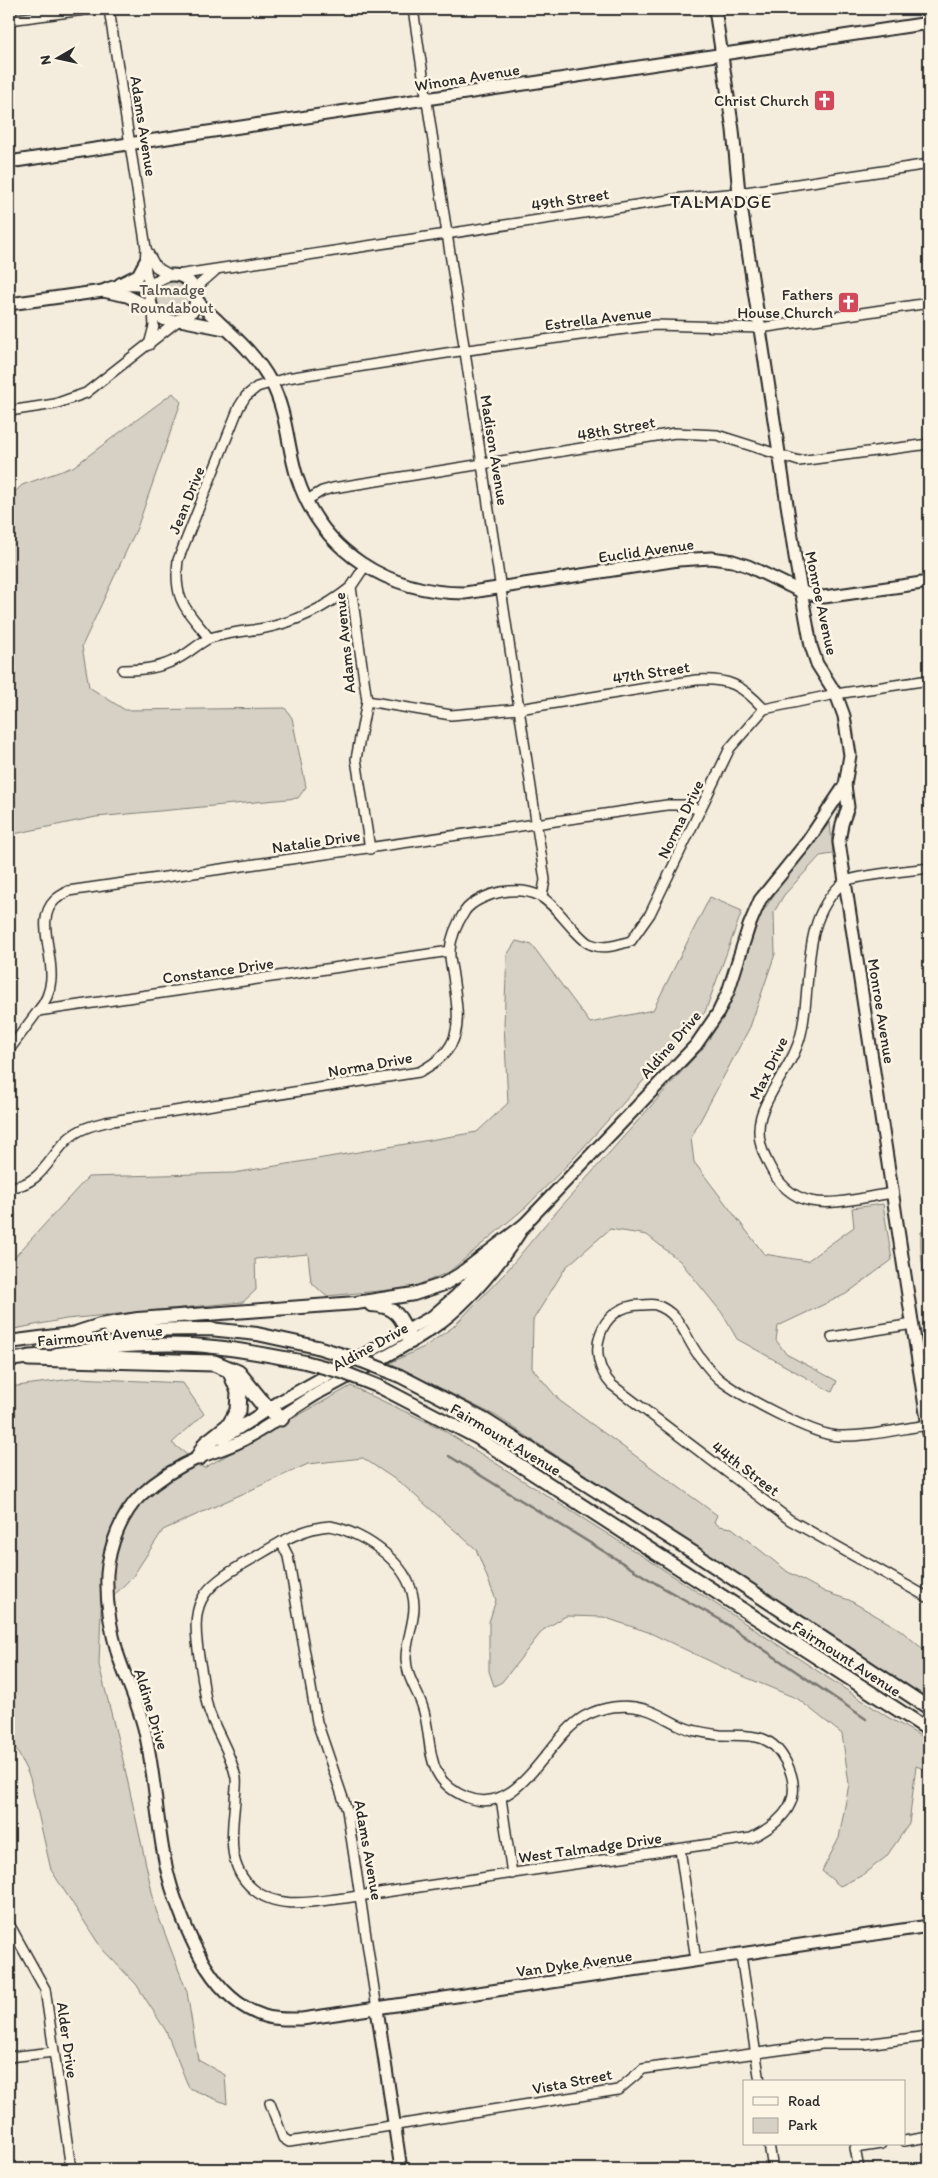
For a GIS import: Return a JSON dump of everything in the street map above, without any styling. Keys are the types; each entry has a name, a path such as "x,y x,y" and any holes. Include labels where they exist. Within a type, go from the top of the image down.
{"highway":[{"path":"29,1358 205,1362 222,1366 238,1373 264,1405 275,1414"},
{"path":"199,1458 206,1444 230,1425 238,1411 239,1392 230,1370"}],"main road":[{"path":"78,1332 100,1325 138,1319 356,1304 414,1294 444,1284 459,1275 527,1223"},
{"path":"356,1304 389,1308 399,1316 409,1337"},
{"name":"Fairmount Avenue","path":"9,1342 78,1332 156,1328 210,1329 257,1334 316,1347 400,1376 494,1425 694,1553 929,1708"},
{"name":"Fairmount Avenue","path":"9,1360 90,1349 154,1345 212,1346 305,1362 342,1372 380,1387 478,1438 929,1730"}],"street":[{"path":"9,20 92,9"},
{"name":"Adams Avenue","path":"109,9 146,248 145,262 148,281 152,287"},
{"name":"Madison Avenue","path":"413,9 545,880 542,896"},
{"name":"Monroe Avenue","path":"715,9 739,193 811,646 818,664 836,694 844,716 850,755 845,785 848,807 842,824 839,842 929,1429"},
{"name":"Winona Avenue","path":"9,162 929,23"},
{"name":"49th Street","path":"174,275 682,198 739,193 929,164"},
{"name":"Adams Avenue","path":"146,248 156,267 174,275"},
{"path":"9,304 103,291 138,275 145,262"},
{"path":"9,412 55,404 86,393 193,309 200,284 217,269"},
{"path":"149,345 154,326 150,301 152,287 160,278 174,275 189,281 204,309 240,341 259,363 271,383 281,406 298,478 307,500 321,523 338,544 365,566"},
{"path":"118,284 152,287"},
{"path":"103,291 126,296 152,309 162,319 179,320 227,329"},
{"name":"Estrella Avenue","path":"271,383 309,374 465,350 655,325 760,328 929,303"},
{"name":"Jean Drive","path":"209,638 186,610 179,596 176,579 178,560 238,407 251,391 271,383"},
{"name":"48th Street","path":"307,500 322,491 333,488 675,433 717,436 799,461 929,444"},
{"name":"Euclid Avenue","path":"365,566 406,585 425,590 465,593 685,559 711,558 748,566 802,592 824,597 929,582"},
{"name":"Adams Avenue","path":"365,566 351,587 367,701 356,759 370,848"},
{"path":"123,670 157,667 179,658 209,638 268,628 300,617 333,601 351,587"},
{"name":"47th Street","path":"367,701 451,715 519,709 718,678 731,682 752,696 764,709"},
{"path":"764,709 836,694 929,680"},
{"name":"Norma Drive","path":"9,1187 22,1186 35,1178 68,1138 87,1127 106,1122 418,1072 430,1066 454,1042 459,1018 450,951 453,937 460,918 468,908 492,893 517,889 542,896 556,907 588,944 605,948 630,941 650,914 730,748 764,709"},
{"name":"Aldine Drive","path":"230,1995 215,1980 202,1960 176,1901 166,1871 161,1846 150,1752 143,1724 118,1654 110,1624 107,1571 113,1541 124,1518 138,1497 162,1478 199,1458 224,1437 275,1414 409,1337 435,1327 463,1303 506,1255 527,1223 696,1045 718,1013 728,992 749,926 760,900 807,842 845,785"},
{"name":"Natalie Drive","path":"38,1011 51,987 52,966 45,931 46,918 54,901 68,891 667,805 684,805 700,810"},
{"path":"846,880 929,868"},
{"name":"Max Drive","path":"846,880 827,900 817,918 801,1034 795,1052 762,1112 758,1142 768,1165 783,1188 803,1200 818,1204 893,1193"},
{"name":"Constance Drive","path":"38,1011 450,951"},
{"path":"9,1050 38,1011"},
{"name":"44th Street","path":"929,1429 836,1436 815,1430 741,1394 718,1378 698,1355 678,1322 672,1315 656,1305 630,1305 616,1312 607,1321 601,1332 597,1351 601,1370 612,1385 790,1520 929,1598"},
{"path":"832,1336 913,1324"},
{"name":"West Talmadge Drive","path":"330,1526 343,1528 356,1534 395,1562 402,1570 413,1594 414,1608 406,1648 407,1669 423,1705 430,1754 440,1778 450,1788 467,1797 482,1800 501,1798 525,1780 558,1739 573,1724 602,1710 626,1706 645,1709 688,1729 709,1734 743,1734 760,1737 773,1745 784,1757 790,1769 794,1785 792,1799 779,1822 751,1838 512,1874 297,1903 282,1902 264,1897 252,1889 232,1854 231,1841 236,1781 231,1756 217,1731 208,1707 196,1636 196,1610 206,1593 221,1577 301,1532 317,1527 330,1526"},
{"name":"Adams Avenue","path":"281,1542 288,1556 317,1722 347,1810 400,2169"},
{"path":"501,1798 512,1874"},
{"path":"680,1849 696,1961"},
{"name":"Alder Drive","path":"9,1924 45,1989 71,2169"},
{"name":"Van Dyke Avenue","path":"230,1995 252,2011 281,2020 302,2019 929,1926"},
{"path":"741,1955 760,2080"},
{"name":"Vista Street","path":"270,2103 283,2138 289,2142 618,2090 643,2069 822,2044 864,2044 929,2036"},
{"path":"9,2057 54,2052"},
{"path":"906,2141 929,2137"},
{"path":"769,2146 773,2169"},
{"path":"858,2169 855,2148 868,2146"}],"green space":[{"name":"Talmadge Roundabout","path":"172,280 185,285 190,298 185,311 172,316 159,311 154,298 159,285"},
{"path":"173,393 181,402 137,528 82,646 89,687 125,710 285,708 292,718 306,787 298,798 96,817 9,835 9,498 22,485 73,467"},
{"path":"830,822 833,854 820,856 784,895 774,912 775,954 750,1027 691,1138 694,1162 764,1254 807,1261 854,1227 852,1208 883,1204 892,1260 846,1294 778,1326 776,1340 786,1354 837,1381 832,1392 737,1339 722,1313 680,1261 647,1235 610,1229 566,1267 533,1320 532,1368 560,1401 717,1515 714,1522 719,1526 732,1528 788,1572 825,1592 849,1600 899,1629 929,1654 929,1700 496,1416 390,1363 424,1347 453,1327 505,1273 543,1227 701,1050 730,1004 760,916 781,884"},
{"path":"710,897 742,911 705,1012 573,1159 527,1206 449,1272 411,1288 326,1296 311,1282 308,1254 255,1259 256,1290 243,1302 66,1319 9,1330 9,1261 88,1177 234,1173 477,1132 508,1103 504,1024 507,955 516,941 532,945 590,1023 653,1010"},
{"path":"929,1230 928,1291 921,1254 921,1232"},
{"path":"79,1378 183,1383 204,1414 172,1443 204,1468 351,1386 440,1428 655,1564 886,1716 929,1741 929,1771 916,1766 909,1824 886,1857 861,1876 840,1886 822,1871 839,1838 849,1784 842,1734 798,1699 733,1672 648,1632 603,1617 566,1616 543,1630 502,1682 494,1686 489,1671 489,1622 496,1600 476,1549 402,1484 363,1458 308,1464 163,1530 133,1576 101,1609 99,1665 123,1760 156,1910 187,1992 198,2060 225,2075 227,2104 189,2088 166,2031 136,1984 102,1949 51,1870 30,1778 9,1734 9,1387"}],"waterway":[{"path":"449,1456 660,1586 719,1619 866,1719"}],"place":[{"name":"Christ Church","path":"825,100"},
{"name":"Fathers House Church","path":"849,303"}],"district":[{"name":"TALMADGE","path":"721,201"}]}
